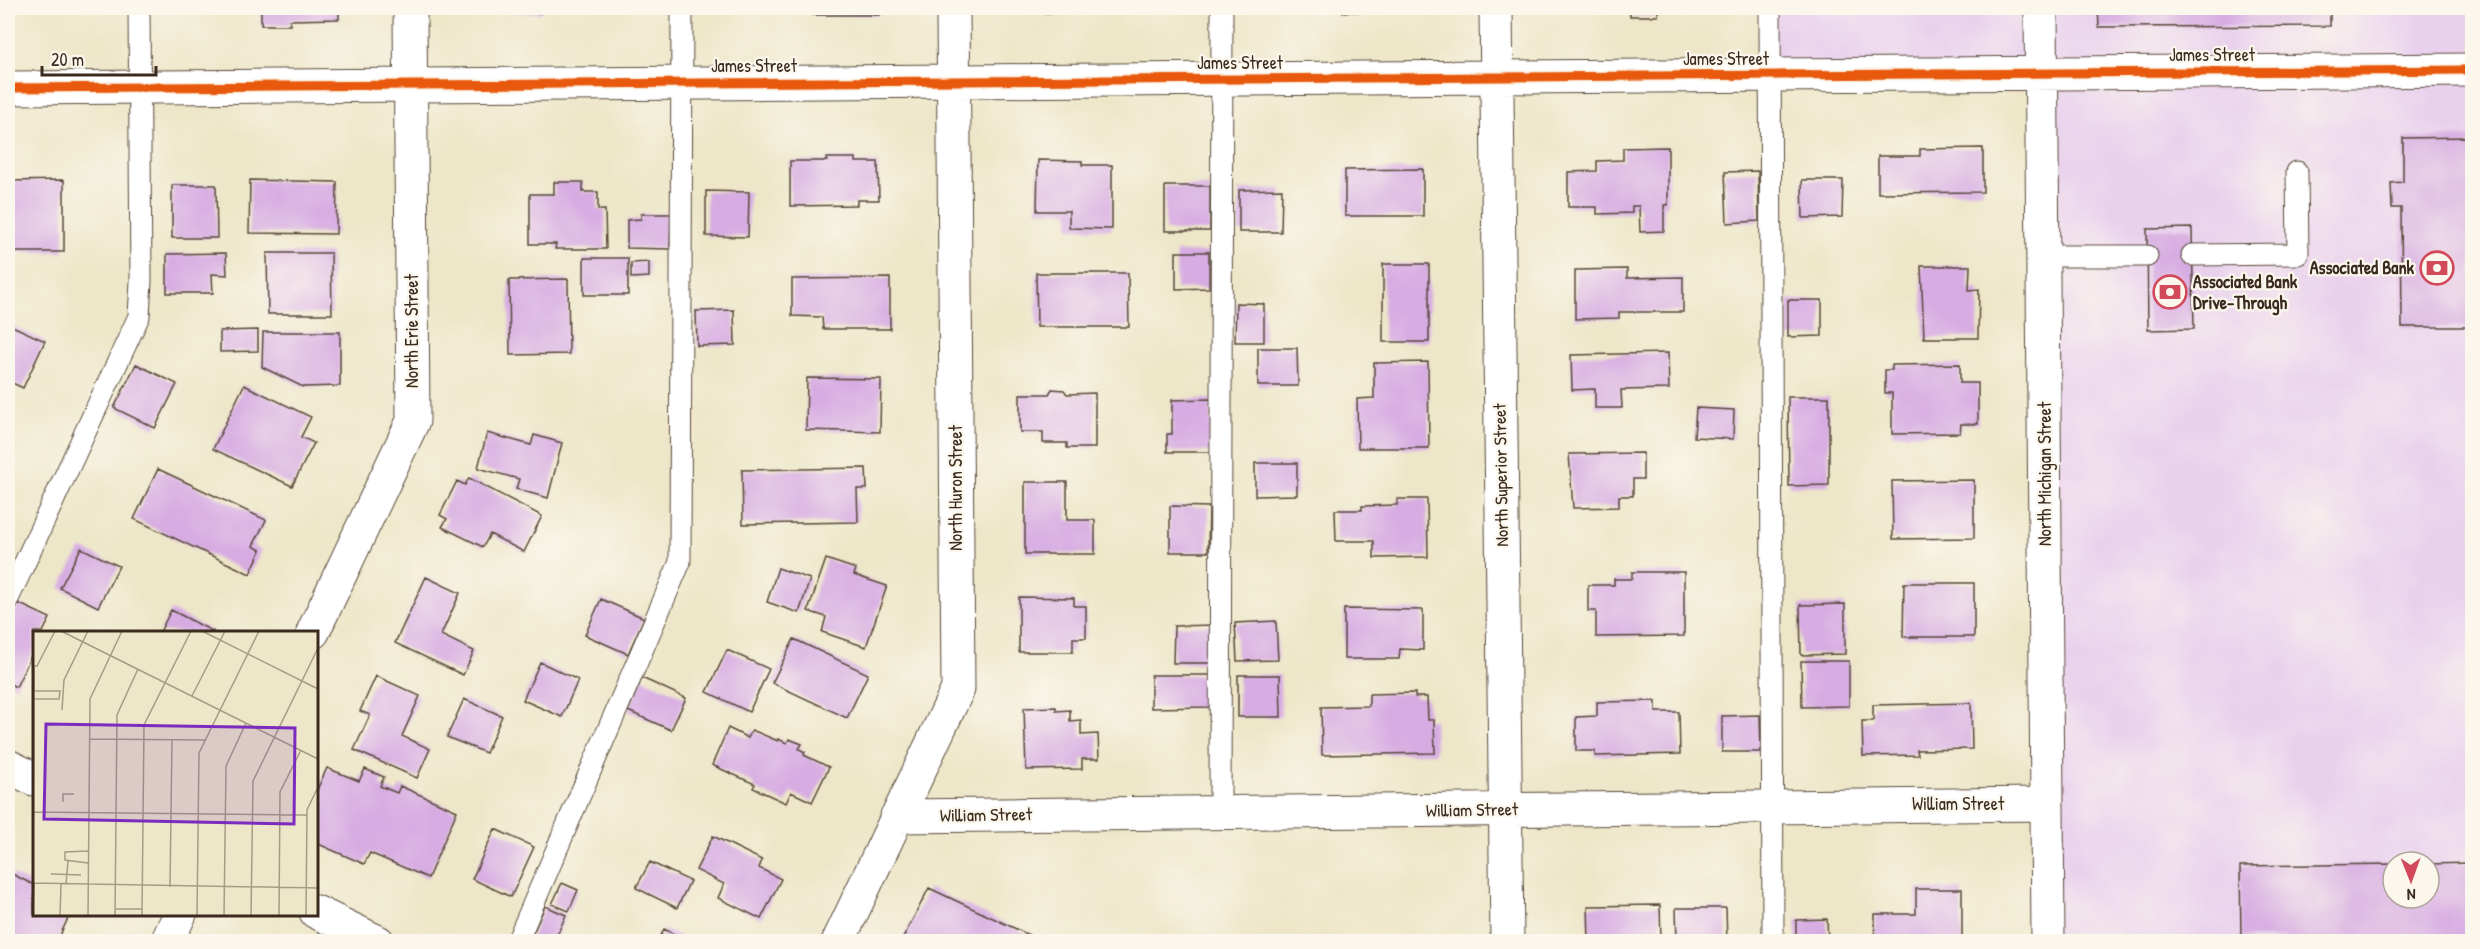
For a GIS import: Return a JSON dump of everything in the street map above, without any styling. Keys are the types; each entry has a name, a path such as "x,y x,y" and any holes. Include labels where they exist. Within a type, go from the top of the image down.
{"street":[{"name":"North Erie Street","path":"314,631 413,421 410,8"},
{"name":"North Huron Street","path":"838,942 958,688 953,8"},
{"name":"North Superior Street","path":"1496,8 1507,942"},
{"name":"North Michigan Street","path":"2041,8 2048,942"},
{"name":"James Street","path":"8,88 2472,70"},
{"path":"8,766 33,778"},
{"name":"William Street","path":"897,816 2047,804"},
{"path":"318,913 378,942"},
{"path":"167,942 180,916"}],"lane":[{"path":"8,599 139,316 141,281 139,8"},
{"path":"517,942 680,562 682,8"},
{"path":"1220,813 1222,8"},
{"path":"1770,8 1773,942"},
{"path":"2192,255 2298,254 2297,172"},
{"path":"2043,256 2147,256"}],"shaded area":[{"path":"1770,8 2472,8 2472,941 2048,941 2042,74 1770,76"}],"building":[{"path":"261,8 339,8 339,19 290,20 290,25 261,25"},
{"path":"518,8 541,8 541,13 518,13"},
{"path":"813,8 879,8 879,15 813,15"},
{"path":"1043,8 1093,8 1093,12 1043,13"},
{"path":"1343,8 1414,8 1414,11 1343,12"},
{"path":"1630,8 1658,8 1658,16 1630,16"},
{"path":"2098,8 2330,8 2330,26 2099,27"},
{"name":"Associated Bank","path":"2472,137 2472,327 2402,327 2401,208 2392,208 2391,183 2403,182 2403,138"},
{"path":"1668,147 1668,205 1664,205 1664,231 1640,232 1639,206 1632,206 1632,213 1597,214 1597,207 1568,207 1568,172 1597,171 1597,161 1623,160 1623,148"},
{"path":"1983,148 1983,192 1878,193 1878,156 1920,156 1920,149"},
{"path":"826,158 856,158 856,162 878,162 879,200 857,200 857,205 790,206 790,161 827,161"},
{"path":"1038,160 1082,161 1082,165 1112,165 1112,229 1069,228 1069,211 1037,211"},
{"path":"1423,169 1423,216 1345,216 1345,170"},
{"path":"1758,171 1759,221 1727,223 1725,172"},
{"path":"64,180 64,252 8,252 8,181"},
{"path":"250,180 337,182 336,234 249,233"},
{"path":"1802,180 1843,180 1842,217 1803,218"},
{"path":"554,182 583,182 583,192 598,192 598,210 605,210 606,249 555,249 556,244 530,244 530,194 554,194"},
{"path":"172,185 216,185 217,238 172,238"},
{"path":"1165,186 1210,186 1210,231 1165,231"},
{"path":"1282,189 1281,232 1239,232 1239,190"},
{"path":"706,191 749,192 748,237 706,236"},
{"path":"641,214 671,214 670,249 627,248 627,220 641,219"},
{"name":"Associated Bank Drive-Through","path":"2192,228 2194,329 2148,330 2147,229"},
{"path":"1176,252 1209,252 1209,288 1176,289"},
{"path":"226,253 227,275 212,274 213,293 167,293 167,254"},
{"path":"267,253 331,253 332,314 268,314"},
{"path":"584,258 628,258 628,295 584,295"},
{"path":"649,262 649,277 631,278 631,263"},
{"path":"1383,264 1429,264 1429,342 1383,342"},
{"path":"1921,266 1970,266 1969,290 1979,289 1978,338 1924,338"},
{"path":"1627,269 1627,278 1683,277 1683,312 1619,312 1619,318 1575,319 1575,270"},
{"path":"1036,273 1128,273 1129,327 1037,327"},
{"path":"890,278 890,329 823,329 822,317 792,316 792,279"},
{"path":"568,279 569,354 510,355 509,280"},
{"path":"1788,300 1822,300 1822,336 1788,337"},
{"path":"1236,303 1264,304 1264,342 1235,342"},
{"path":"734,310 735,345 697,346 696,311"},
{"path":"8,324 45,341 23,388 8,381"},
{"path":"258,330 258,351 220,352 220,331"},
{"path":"263,332 340,332 340,386 303,387 262,367"},
{"path":"1258,348 1297,348 1298,386 1258,386"},
{"path":"1668,353 1669,389 1621,390 1622,408 1595,408 1595,389 1572,390 1571,355"},
{"path":"1428,362 1429,448 1358,448 1357,399 1374,398 1374,363"},
{"path":"136,364 177,384 155,428 114,408"},
{"path":"1960,364 1960,383 1978,383 1978,424 1961,424 1960,433 1892,434 1892,393 1885,393 1885,370 1892,370 1892,365"},
{"path":"807,378 881,379 880,432 806,430"},
{"path":"244,385 311,417 301,437 314,443 292,486 213,449"},
{"path":"1052,389 1064,390 1067,394 1095,393 1095,448 1067,448 1067,443 1043,443 1043,432 1020,432 1020,394 1049,394"},
{"path":"1788,397 1829,397 1829,485 1789,486"},
{"path":"1211,399 1212,452 1167,452 1167,434 1172,434 1172,400"},
{"path":"1696,408 1734,410 1733,439 1694,437"},
{"path":"487,433 531,445 534,435 562,443 548,498 516,489 519,479 478,468"},
{"path":"1643,453 1643,479 1633,479 1633,496 1619,496 1619,507 1573,508 1569,454"},
{"path":"1255,463 1297,463 1297,495 1255,496"},
{"path":"866,468 867,489 857,489 858,522 743,524 742,470"},
{"path":"158,469 266,520 253,546 261,550 250,574 134,519"},
{"path":"469,478 542,516 524,552 490,534 483,547 442,527 447,519 440,515 457,481 465,485"},
{"path":"1974,480 1974,538 1893,539 1892,481"},
{"path":"1025,482 1067,482 1067,520 1095,520 1095,554 1025,554"},
{"path":"1397,499 1427,499 1428,557 1374,558 1374,541 1336,541 1335,510 1362,510 1362,506 1397,505"},
{"path":"1170,506 1209,507 1208,552 1170,552"},
{"path":"81,548 119,566 98,607 60,588"},
{"path":"826,559 856,569 854,575 887,586 866,647 822,632 826,617 808,611"},
{"path":"778,568 810,579 799,613 767,602"},
{"path":"1632,572 1684,572 1684,636 1596,637 1596,611 1588,611 1588,585 1614,585 1614,579 1632,579"},
{"path":"426,577 460,593 441,635 474,651 463,675 395,643"},
{"path":"1904,583 1974,583 1974,637 1903,637"},
{"path":"1019,597 1074,598 1074,606 1086,606 1086,638 1073,638 1073,652 1019,652"},
{"path":"601,599 644,618 628,654 585,635"},
{"path":"18,603 50,618 44,631 33,631 33,652 16,687 8,683 8,625"},
{"path":"1845,604 1845,654 1801,655 1800,605"},
{"path":"1344,609 1423,610 1423,650 1400,649 1399,659 1344,659"},
{"path":"171,610 212,631 160,631"},
{"path":"1276,621 1278,660 1237,661 1235,623"},
{"path":"1214,625 1214,663 1173,663 1174,626"},
{"path":"794,639 868,674 847,718 772,683"},
{"path":"727,650 769,669 749,712 707,692"},
{"path":"1801,661 1849,661 1849,706 1802,707"},
{"path":"540,662 578,680 562,717 523,700"},
{"path":"1151,675 1211,675 1211,707 1151,708"},
{"path":"1238,675 1280,675 1281,717 1238,717"},
{"path":"376,676 420,696 402,736 430,749 417,778 354,750 370,715 360,711"},
{"path":"642,678 686,698 671,730 628,711"},
{"path":"1415,693 1415,697 1427,697 1428,720 1434,720 1435,753 1322,755 1321,707 1369,706 1369,694"},
{"path":"464,699 502,716 486,753 447,737"},
{"path":"1656,701 1656,712 1679,712 1680,754 1595,756 1595,751 1576,751 1576,717 1597,716 1597,702"},
{"path":"1971,703 1972,749 1917,750 1918,755 1863,756 1862,721 1873,721 1873,705"},
{"path":"1056,707 1056,711 1070,710 1070,721 1081,720 1081,735 1098,734 1099,759 1082,759 1082,769 1026,770 1024,708"},
{"path":"1760,715 1761,752 1722,752 1722,716"},
{"path":"728,728 748,738 752,730 778,741 778,739 787,743 789,739 802,744 799,749 805,752 804,755 829,767 812,802 791,792 786,803 753,788 755,784 712,765"},
{"path":"327,768 359,781 365,769 384,777 380,786 397,793 400,786 457,811 428,878 370,853 364,864 318,844 318,788"},
{"path":"495,829 534,847 511,897 472,879"},
{"path":"713,836 762,860 759,868 781,879 761,919 718,898 724,884 696,870"},
{"path":"650,862 690,881 677,908 636,888"},
{"path":"2472,863 2472,942 2285,942 2285,938 2241,938 2240,866 2381,864 2381,910 2441,910 2441,864"},
{"path":"12,874 33,884 33,916 69,916 57,942 8,942 8,882"},
{"path":"562,883 578,890 569,911 552,904"},
{"path":"929,888 1044,942 901,942"},
{"path":"1916,889 1962,889 1962,942 1875,942 1875,914 1916,914"},
{"path":"1660,905 1661,942 1589,942 1588,906"},
{"path":"545,906 566,915 554,942 529,942"},
{"path":"1676,908 1726,908 1727,942 1677,942"},
{"path":"1827,919 1828,942 1796,942 1796,920"},
{"path":"664,929 690,942 658,942"}],"cycle path":[{"path":"8,88 2472,70"}],"place":[{"name":"Associated Bank","path":"2437,268"},
{"name":"Associated Bank Drive-Through","path":"2170,292"}]}
